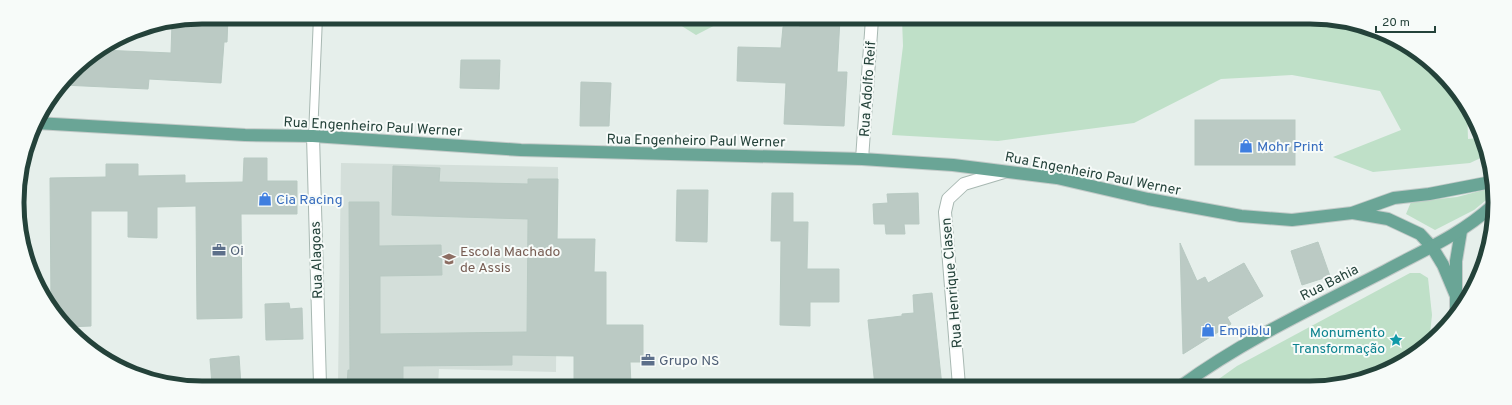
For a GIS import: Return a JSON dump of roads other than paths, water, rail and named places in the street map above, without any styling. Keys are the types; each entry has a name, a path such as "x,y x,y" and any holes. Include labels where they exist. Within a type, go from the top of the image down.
{"main road":[{"name":"Rua Engenheiro Paul Werner","path":"43,122 245,135 313,136 570,152 862,159 953,164 1057,178 1241,216 1292,220 1352,213 1394,198 1429,194 1487,183"},
{"name":"Rua Bahia","path":"1189,381 1267,331 1461,231 1488,209"},
{"name":"Rua Engenheiro Paul Werner","path":"1352,213 1388,219 1420,234 1432,247 1444,265 1456,296"},
{"path":"1456,305 1456,261 1461,231"}],"street":[{"name":"Rua Adolfo Reif","path":"862,159 872,24"},
{"name":"Rua Alagoas","path":"313,136 320,381"},
{"name":"Rua Henrique Clasen","path":"959,381 945,212 948,199 964,184 1007,171"}],"lane":[{"path":"313,136 318,24"}],"place":[{"name":"Mohr Print","path":"1246,146"},
{"name":"Cia Racing","path":"265,199"},
{"name":"Oi","path":"219,250"},
{"name":"Escola Machado de Assis","path":"449,259"},
{"name":"Empiblu","path":"1208,330"},
{"name":"Monumento Transformação","path":"1396,340"},
{"name":"Grupo NS","path":"648,360"}]}
